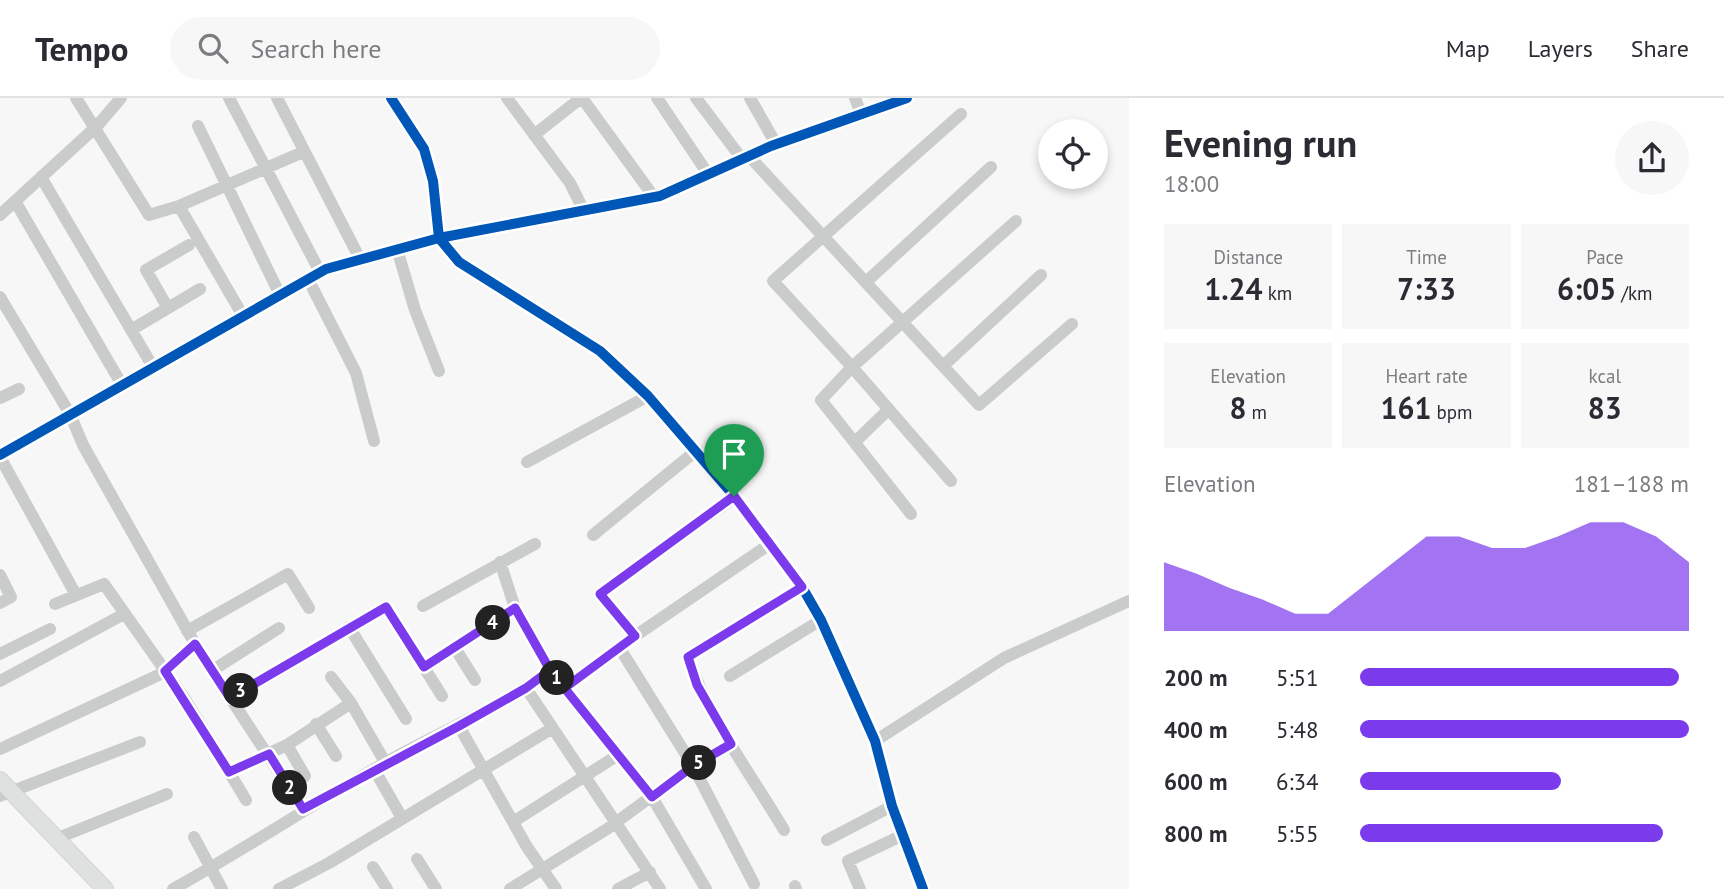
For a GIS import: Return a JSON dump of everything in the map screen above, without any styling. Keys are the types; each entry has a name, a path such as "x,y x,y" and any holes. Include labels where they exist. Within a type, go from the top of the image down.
{"main road":[{"path":"4,789 58,838 105,889"}],"street":[{"path":"76,98 97,126 149,215 179,206 303,152"},
{"path":"0,215 97,126 121,98"},
{"path":"229,98 266,169 356,373 374,441"},
{"path":"276,98 359,259"},
{"path":"391,98 424,149 433,181 439,238 459,262 600,351 648,396 697,450 802,587 821,620 875,741 892,806 923,889"},
{"path":"506,98 570,183 584,211"},
{"path":"534,135 582,98 654,197"},
{"path":"657,98 708,174"},
{"path":"696,98 746,157 979,405 1072,324"},
{"path":"750,98 776,144"},
{"path":"855,98 861,114"},
{"path":"76,595 0,456 70,414 314,276 359,259 439,238 654,197 776,144 907,98"},
{"path":"951,481 773,281 961,114"},
{"path":"198,126 280,295"},
{"path":"866,282 990,167"},
{"path":"41,177 153,367"},
{"path":"15,201 122,384"},
{"path":"179,206 243,316"},
{"path":"911,514 821,400 852,367 1016,221"},
{"path":"168,308 146,270 189,245"},
{"path":"397,249 415,310 439,371"},
{"path":"943,366 1041,275"},
{"path":"131,330 200,289"},
{"path":"0,297 70,414 83,445 187,631 303,809"},
{"path":"0,398 19,389"},
{"path":"527,463 648,396"},
{"path":"856,441 889,409"},
{"path":"593,534 697,450"},
{"path":"635,636 600,594 734,496"},
{"path":"423,606 535,544"},
{"path":"566,687 619,647 770,544"},
{"path":"500,562 515,608 550,670 652,797 706,889"},
{"path":"0,575 11,597 0,603"},
{"path":"187,631 288,575 309,608"},
{"path":"55,604 104,584 165,671 246,800"},
{"path":"784,830 697,685 688,657 802,587"},
{"path":"875,741 1004,658 1129,601"},
{"path":"230,698 386,607 442,696"},
{"path":"424,667 515,608"},
{"path":"0,681 124,614"},
{"path":"730,677 821,620"},
{"path":"349,627 406,719"},
{"path":"213,670 279,628"},
{"path":"0,654 51,629"},
{"path":"0,749 165,671 195,644"},
{"path":"619,647 693,766 754,884"},
{"path":"455,648 475,680"},
{"path":"173,889 303,809 379,766 459,726 526,688 550,670"},
{"path":"331,677 351,703 402,818"},
{"path":"526,688 660,889"},
{"path":"229,772 287,745 351,703"},
{"path":"316,724 336,756"},
{"path":"459,726 542,870 556,889"},
{"path":"279,889 298,884 551,729"},
{"path":"4,789 140,742"},
{"path":"510,889 652,797 693,766 731,744"},
{"path":"287,745 305,776"},
{"path":"513,821 618,755"},
{"path":"58,838 167,794"},
{"path":"827,840 892,806"},
{"path":"860,889 848,861 903,835"},
{"path":"194,837 222,889"},
{"path":"417,859 436,889"},
{"path":"373,867 387,889"},
{"path":"618,889 650,872"}],"cycle path":[{"path":"391,98 424,149 433,181 439,238 459,262 600,351 648,396 735,497 802,587 821,620 875,741 892,806 923,889"},
{"path":"0,455 326,269 439,238 660,196 771,146 907,98"}],"route":[{"path":"734,496 600,594 635,636 566,687 550,670 526,688 459,726 385,762 303,809 269,754 229,772 165,671 195,644 230,698 386,607 424,667 515,608 550,670 652,797 693,766 731,744 697,685 688,657 802,587 734,496"}]}
